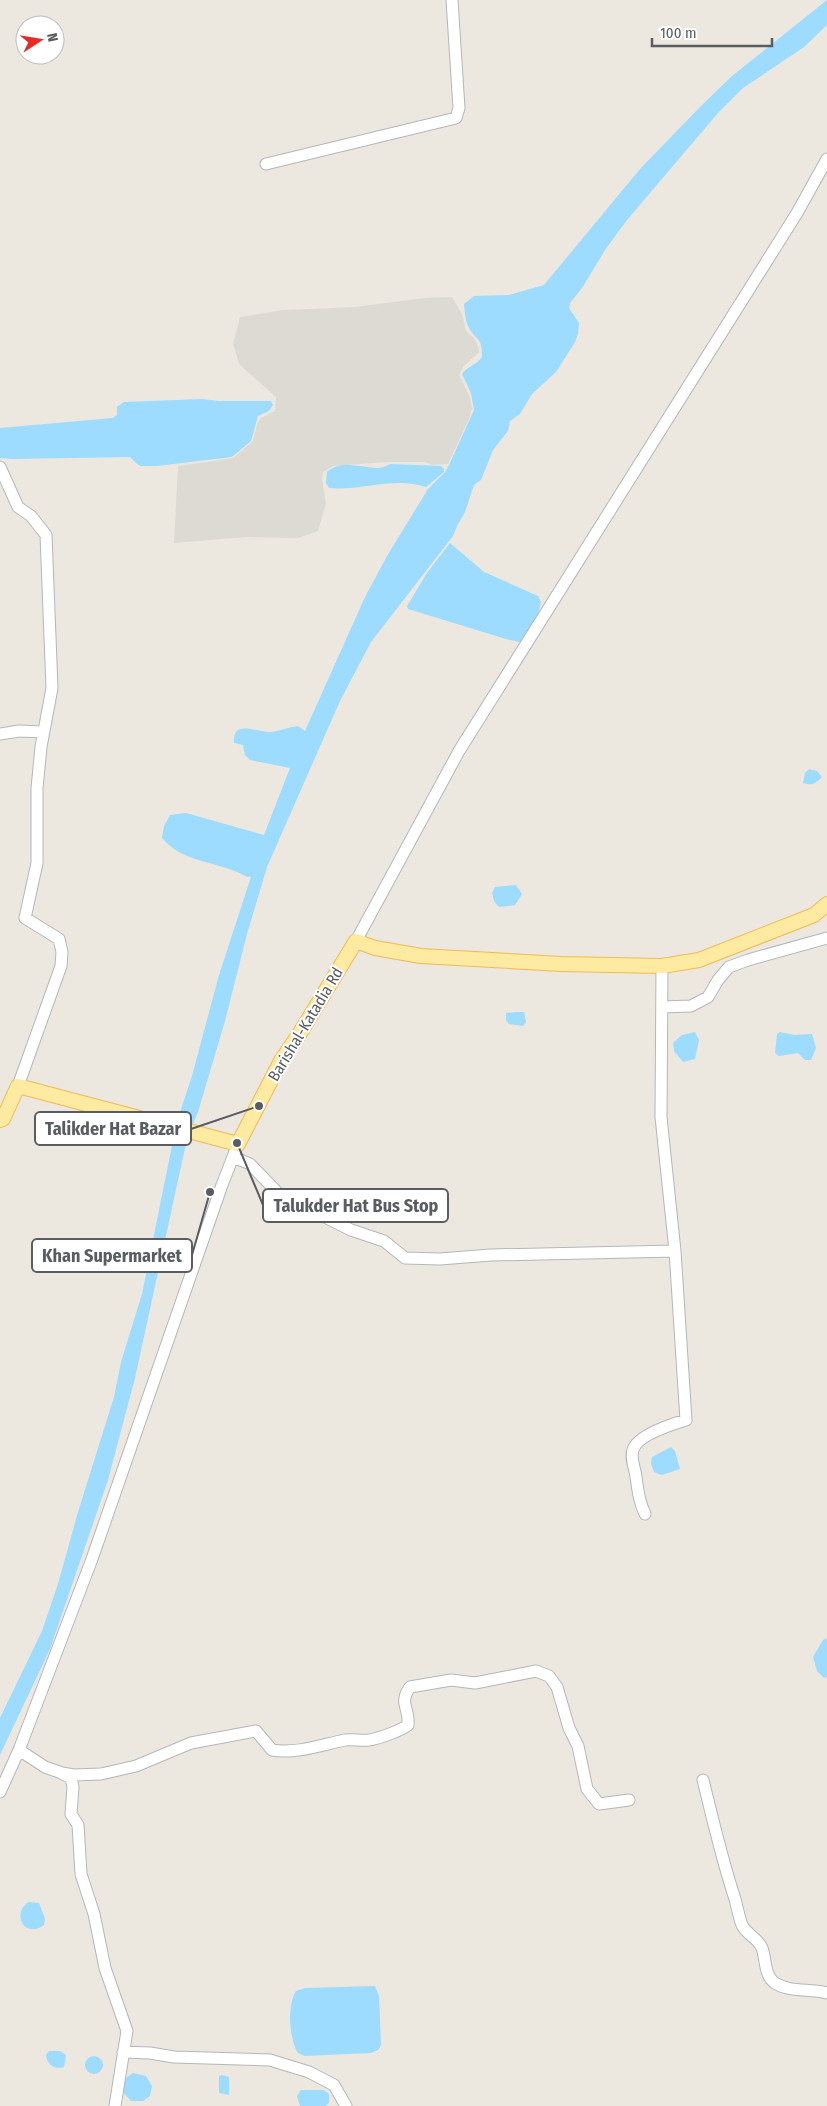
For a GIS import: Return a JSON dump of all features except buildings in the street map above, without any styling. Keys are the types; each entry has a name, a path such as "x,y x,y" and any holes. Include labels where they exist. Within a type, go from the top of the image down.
{"main road":[{"path":"356,941 375,948 421,956 561,964 662,966 699,960 814,915 827,904"},
{"name":"Barishal-Katadia Rd","path":"236,1150 281,1061 356,941"},
{"path":"0,1120 12,1103 18,1086 205,1134 236,1150"}],"street":[{"path":"266,164 456,118 459,108 452,0"},
{"path":"356,941 459,751 797,213 827,159"},
{"path":"0,467 18,507 30,516 46,535 52,688 36,788 37,863 25,918 58,939 62,952 62,966 18,1086"},
{"path":"0,734 19,731 44,732"},
{"path":"662,1007 691,1006 708,997 718,980 729,967 827,938"},
{"path":"645,1514 638,1499 632,1456 633,1448 644,1438 662,1428 686,1420 675,1251 661,1117 662,966"},
{"path":"0,1792 19,1750 92,1559 236,1150 279,1194 351,1230 384,1241 405,1258 440,1259 491,1255 675,1251"},
{"path":"19,1750 45,1767 74,1775 118,1771 191,1743 256,1731 272,1750 279,1751 309,1749 348,1740 369,1740 402,1729 408,1724 404,1702 410,1687 451,1680 475,1682 536,1671 549,1676 557,1686 569,1728 578,1746 587,1789 598,1804 629,1800"},
{"path":"62,1773 72,1781 71,1814 78,1825 81,1874 94,1914 105,1968 127,2031 115,2106"},
{"path":"703,1780 723,1862 742,1924 748,1935 758,1941 762,1948 772,1982 785,1988 817,1990 827,1993"},
{"path":"123,2052 150,2053 174,2057 270,2060 309,2072 334,2085 346,2106"}],"shaded area":[{"path":"452,297 462,314 466,331 474,338 479,352 464,366 459,375 470,397 472,408 469,419 448,464 432,465 425,462 389,462 333,466 323,472 322,479 326,504 318,531 298,538 246,537 174,543 178,466 233,458 253,441 257,424 261,418 275,411 276,397 239,364 233,344 240,317 283,310 355,307 425,298"}],"water":[{"path":"827,0 827,25 804,47 743,88 718,113 627,220 605,250 582,288 570,303 569,308 579,323 575,342 556,372 532,394 520,414 510,421 508,431 493,450 481,480 474,485 465,512 453,536 371,642 340,701 267,867 247,934 225,1021 198,1112 187,1139 135,1378 108,1480 50,1649 0,1755 0,1718 42,1631 114,1397 121,1362 142,1294 177,1121 192,1076 219,975 251,877 187,856 178,851 162,838 164,826 170,815 186,813 264,835 290,768 250,760 245,755 243,745 234,743 234,735 237,731 247,728 271,732 298,726 305,731 365,597 387,556 428,489 445,472 449,465 474,410 471,393 462,374 482,357 480,342 469,328 464,304 474,296 509,295 544,285 640,169 700,107 732,76"},
{"path":"202,399 219,401 271,401 273,405 269,411 258,416 251,441 232,457 157,466 141,466 130,457 0,458 0,428 113,418 117,415 117,407 124,402"},
{"path":"391,464 441,466 444,472 426,487 414,484 390,483 353,488 329,488 326,483 327,472 338,466 352,465 382,468"},
{"path":"450,543 484,572 538,596 541,602 536,623 520,642 408,609 407,606 427,573"},
{"path":"809,769 817,771 822,777 815,783 803,783 805,773"},
{"path":"516,885 522,894 515,905 499,907 494,901 492,893 495,887"},
{"path":"524,1012 526,1022 523,1026 509,1024 506,1020 506,1013"},
{"path":"695,1032 699,1040 695,1059 683,1062 674,1051 673,1043 682,1035"},
{"path":"780,1032 794,1035 812,1034 816,1048 811,1060 805,1060 798,1053 779,1056 775,1053 777,1034"},
{"path":"671,1447 675,1451 680,1469 662,1475 654,1472 651,1464 652,1457"},
{"path":"827,1638 827,1677 824,1678 817,1671 813,1657 823,1640"},
{"path":"29,1902 39,1903 45,1919 44,1925 37,1929 26,1927 22,1923 21,1912"},
{"path":"375,1986 379,1996 381,2045 378,2050 371,2053 305,2056 298,2053 290,2022 291,2005 296,1991 305,1988"},
{"path":"49,2051 60,2051 66,2055 64,2067 58,2068 50,2064 46,2055"},
{"path":"90,2056 98,2056 103,2061 101,2072 90,2074 85,2069 85,2061"},
{"path":"133,2073 146,2076 152,2086 150,2096 143,2101 131,2101 122,2091 123,2080"},
{"path":"219,2076 229,2077 229,2095 219,2093"},
{"path":"301,2090 324,2090 329,2094 329,2103 325,2106 300,2106 297,2096"}],"place":[{"name":"Talikder Hat Bazar","path":"259,1106"},
{"name":"Talukder Hat Bus Stop","path":"237,1143"},
{"name":"Khan Supermarket","path":"210,1192"}]}
